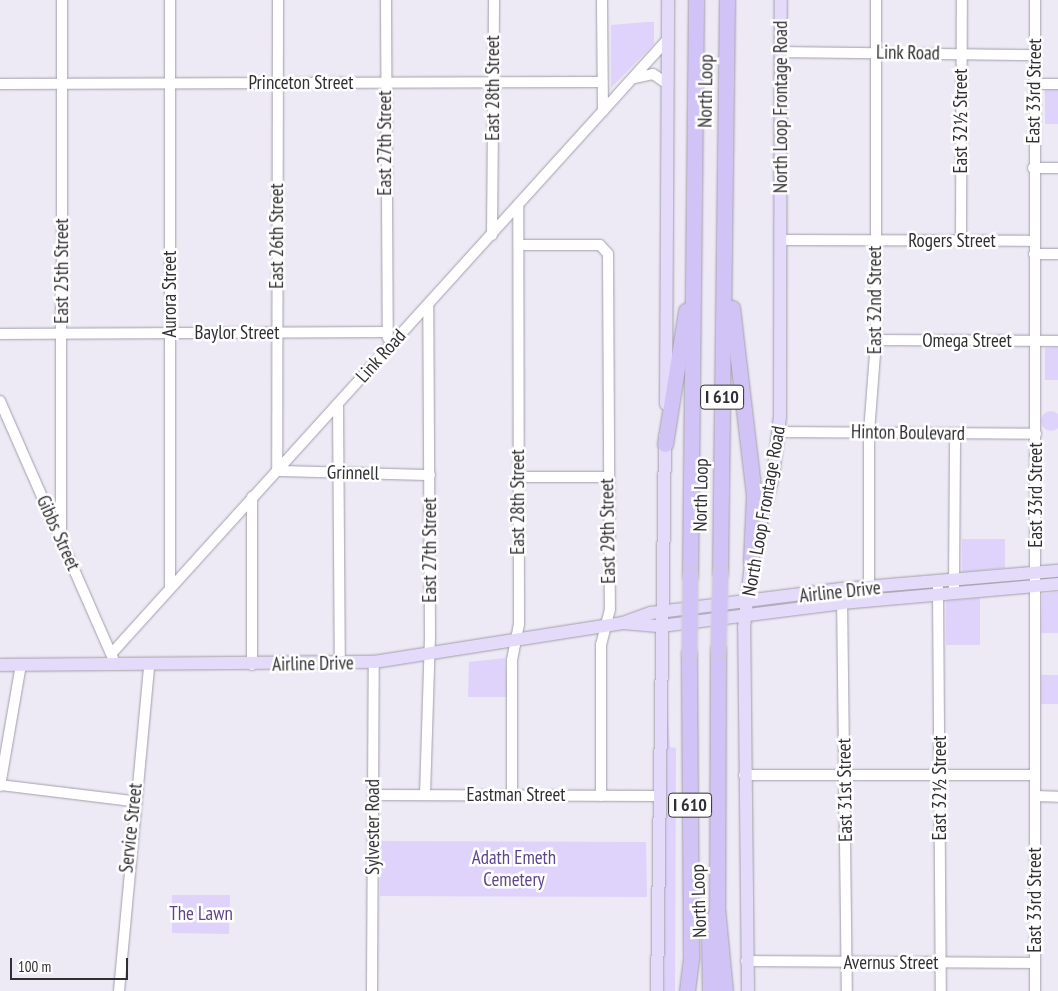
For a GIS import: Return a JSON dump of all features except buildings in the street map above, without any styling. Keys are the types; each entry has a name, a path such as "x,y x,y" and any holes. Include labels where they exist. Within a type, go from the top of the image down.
{"highway":[{"name":"North Loop","path":"687,991 691,956 689,653 695,238 696,0"},
{"name":"North Loop","path":"725,991 717,908 718,649 727,0"},
{"path":"724,221 742,417 754,495 751,562"},
{"path":"665,444 695,238"},
{"path":"710,991 709,934 717,908"},
{"path":"691,956 694,991"}],"main road":[{"path":"657,991 661,612 665,444 668,0"},
{"name":"North Loop Frontage Road","path":"748,991 744,775 747,609 751,562 780,432 781,0"},
{"name":"Airline Drive","path":"623,623 661,626 842,590 869,594 938,591 1036,572 1058,571"},
{"name":"Airline Drive","path":"954,589 1058,584"},
{"name":"Airline Drive","path":"0,665 113,660 149,666 374,662 516,642 623,623 661,612 842,603 869,594"}],"street":[{"name":"East 25th Street","path":"61,541 62,0"},
{"name":"Aurora Street","path":"170,0 170,587"},
{"name":"East 26th Street","path":"277,471 278,0"},
{"name":"East 27th Street","path":"386,0 385,332 391,344"},
{"name":"East 28th Street","path":"492,235 494,0"},
{"path":"602,0 603,111"},
{"name":"East 32nd Street","path":"869,594 869,432 876,340 876,0"},
{"name":"East 32½ Street","path":"960,241 962,0"},
{"name":"East 33rd Street","path":"1035,0 1033,168 1033,341 1036,434 1035,991"},
{"name":"Link Road","path":"113,660 128,634 170,587 518,207 668,39"},
{"name":"Link Road","path":"780,52 1035,56"},
{"path":"634,78 653,74 668,84"},
{"name":"Princeton Street","path":"0,84 602,82"},
{"path":"1035,84 1058,84"},
{"path":"1033,168 1058,168"},
{"name":"East 28th Street","path":"512,796 516,642 518,207"},
{"name":"Rogers Street","path":"781,240 1033,241"},
{"name":"East 29th Street","path":"519,245 600,245 608,251 607,477 610,609 601,644 601,796"},
{"path":"1034,254 1058,254"},
{"name":"East 27th Street","path":"425,795 430,475 428,305"},
{"name":"Baylor Street","path":"0,334 385,332"},
{"name":"Omega Street","path":"876,340 1058,341"},
{"name":"Gibbs Street","path":"0,401 113,660"},
{"path":"338,404 340,664"},
{"name":"Hinton Boulevard","path":"780,432 1036,434"},
{"path":"954,589 955,434"},
{"name":"Grinnell","path":"277,471 430,475"},
{"path":"517,476 607,477"},
{"path":"252,497 252,665"},
{"name":"East 31st Street","path":"842,590 847,991"},
{"name":"East 32½ Street","path":"938,591 941,991"},
{"path":"104,637 128,634"},
{"name":"Sylvester Road","path":"372,991 374,662"},
{"path":"21,665 0,786 133,801"},
{"name":"Service Street","path":"119,991 133,801 149,666"},
{"path":"744,775 1035,775"},
{"name":"Eastman Street","path":"373,795 659,796"},
{"path":"1035,796 1058,797"},
{"name":"Avernus Street","path":"746,961 1035,963"}],"green space":[{"path":"654,22 654,44 611,88 611,25"},
{"path":"1058,88 1058,124 1045,124 1045,89"},
{"path":"1058,347 1058,380 1045,380 1045,348"},
{"path":"1051,411 1058,414 1061,421 1058,428 1051,431 1044,428 1041,421 1044,414"},
{"path":"962,539 1005,539 1005,568 962,572"},
{"path":"1058,592 1058,633 1041,633 1042,594"},
{"path":"980,598 980,645 946,645 946,601"},
{"path":"505,658 508,697 468,697 469,662"},
{"path":"1041,675 1058,675 1058,704 1041,704"},
{"path":"667,703 670,747 676,748 675,991 664,991"},
{"name":"Adath Emeth Cemetery","path":"381,841 646,842 647,897 380,896"},
{"name":"The Lawn","path":"172,895 230,895 229,934 172,933"}]}
